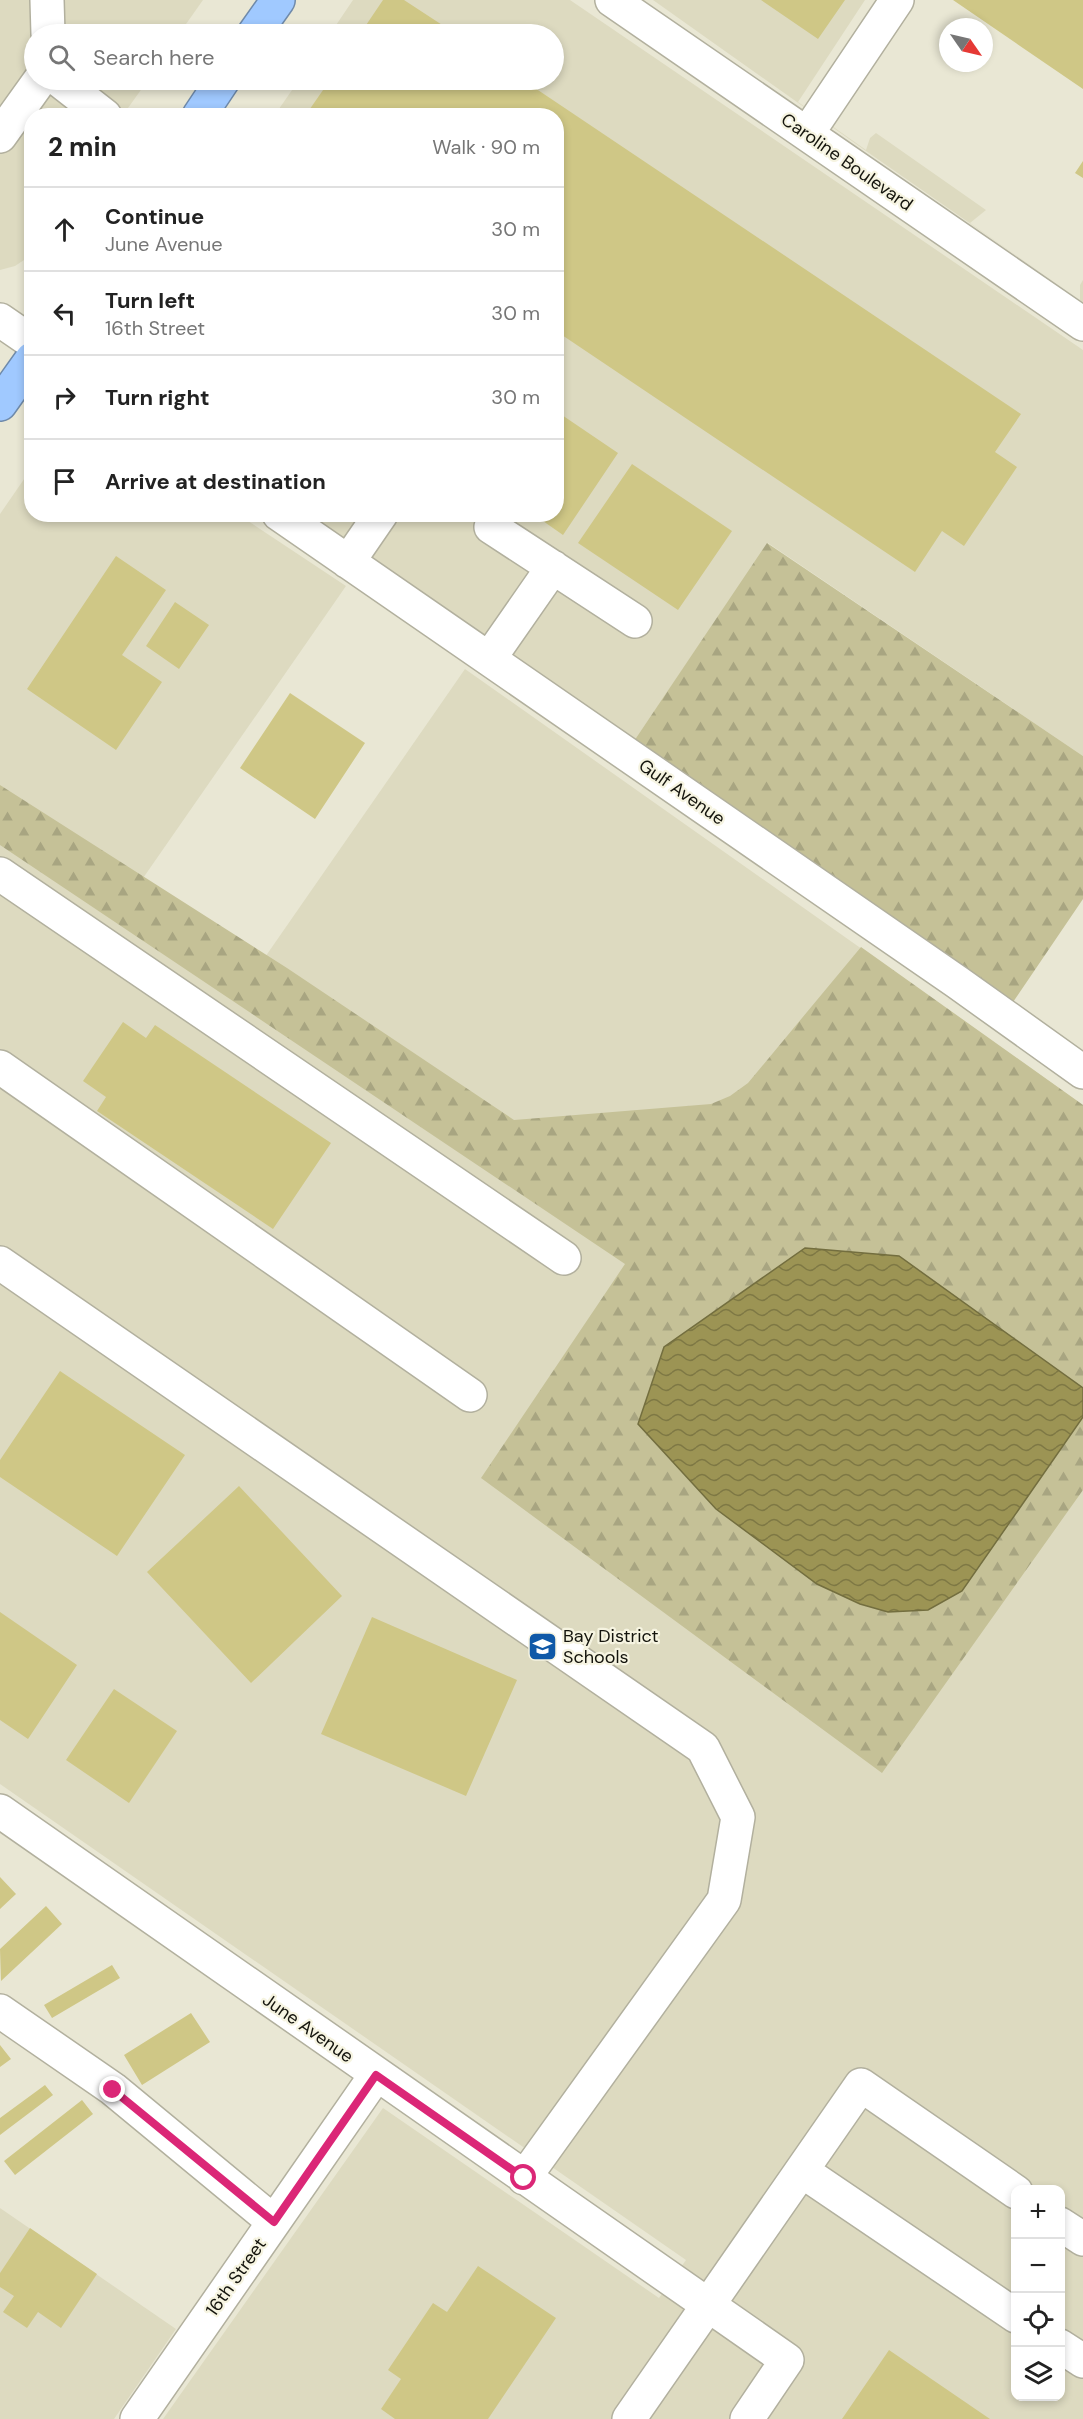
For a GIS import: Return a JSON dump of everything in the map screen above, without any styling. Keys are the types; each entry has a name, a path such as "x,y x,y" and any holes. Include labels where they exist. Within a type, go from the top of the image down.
{"highway":[{"path":"261,24 278,0"},
{"path":"205,108 217,90"},
{"path":"0,404 24,370"}],"street":[{"path":"47,0 48,24"},
{"name":"Caroline Boulevard","path":"612,0 1083,324"},
{"path":"807,134 897,0"},
{"path":"0,136 33,90"},
{"path":"72,90 95,108"},
{"path":"0,320 24,336"},
{"name":"Gulf Avenue","path":"290,522 957,981 1083,1072"},
{"path":"348,562 376,522"},
{"path":"490,527 635,621"},
{"path":"489,659 553,567"},
{"path":"0,874 564,1258"},
{"path":"0,1067 470,1395"},
{"path":"0,1263 703,1748 738,1817 724,1900 524,2178"},
{"name":"June Avenue","path":"0,1812 788,2360 747,2419"},
{"path":"0,2011 113,2090 274,2222"},
{"name":"16th Street","path":"137,2419 376,2075"},
{"path":"629,2419 861,2085 1011,2189"},
{"path":"802,2171 1011,2313"},
{"path":"1065,2227 1083,2239"},
{"path":"1062,2347 1083,2361"}],"shaded area":[{"path":"0,0 203,0 186,24 24,24 24,90 141,90 128,108 24,108 24,260 15,266 0,270"},
{"path":"353,0 570,0 1083,350 1083,756 768,543 632,744 318,522 564,522 564,108 280,108 292,90 564,90 564,24 337,24"},
{"path":"653,0 865,0 798,102 866,150 870,138 876,133 986,210 970,223 1059,285 866,151"},
{"path":"1083,280 1083,302 1080,300 1080,285"},
{"name":"Bay District Schools","path":"24,479 24,522 250,522 346,586 132,894 252,976 465,669 1083,1105 1083,2419 163,2419 383,2108 659,2298 686,2260 0,1784 0,514"},
{"path":"0,2208 176,2329 114,2419 0,2419"}],"green space":[{"path":"767,543 1083,756 1083,899 1009,1008 632,744"},
{"path":"0,785 287,968 514,1120 711,1104 730,1096 748,1083 861,947 1083,1105 1083,1388 899,1256 664,1347 638,1423 716,1509 817,1584 962,1591 1083,1417 1083,1490 882,1773 481,1478 625,1264 0,845"}],"water":[{"path":"805,1248 899,1256 1083,1388 1083,1417 962,1591 928,1610 888,1612 860,1604 817,1584 716,1509 638,1424 664,1347"}],"building":[{"path":"383,0 404,0 441,24 367,24"},
{"path":"761,0 845,0 818,39"},
{"path":"953,0 1083,0 1083,89 993,27 993,18 979,18"},
{"path":"323,90 538,90 1021,414 995,452 1017,467 964,546 942,531 915,572 564,336 564,108 311,108"},
{"path":"1083,161 1083,178 1075,173"},
{"path":"564,416 618,453 563,535 544,522 564,522"},
{"path":"632,464 732,531 678,610 578,543"},
{"path":"116,556 166,590 122,655 162,682 116,750 27,689"},
{"path":"175,602 209,625 179,669 146,646"},
{"path":"290,693 365,743 315,819 240,768"},
{"path":"123,1022 146,1038 155,1025 331,1143 273,1229 97,1111 106,1097 83,1081"},
{"path":"60,1371 185,1455 117,1556 0,1477 0,1460"},
{"path":"239,1486 342,1596 251,1683 147,1572"},
{"path":"0,1612 77,1665 28,1739 0,1720"},
{"path":"372,1617 517,1680 466,1796 321,1734"},
{"path":"114,1689 177,1731 129,1803 66,1760"},
{"path":"0,1877 16,1894 0,1909"},
{"path":"46,1906 62,1924 1,1981 0,1949"},
{"path":"112,1965 120,1978 52,2018 44,2005"},
{"path":"191,2013 210,2042 142,2085 124,2055"},
{"path":"0,2045 11,2059 0,2067"},
{"path":"45,2085 53,2095 0,2135 0,2118"},
{"path":"82,2100 93,2114 15,2175 4,2161"},
{"path":"30,2228 97,2274 61,2328 38,2312 27,2328 3,2312 14,2296 0,2287 0,2273"},
{"path":"478,2266 556,2318 488,2419 395,2419 381,2409 401,2379 388,2370 433,2303 447,2312"},
{"path":"889,2350 990,2419 842,2419"}],"place":[{"name":"Bay District Schools","path":"542,1646"}],"route":[{"path":"113,2090 274,2222 376,2075 524,2178"}]}
